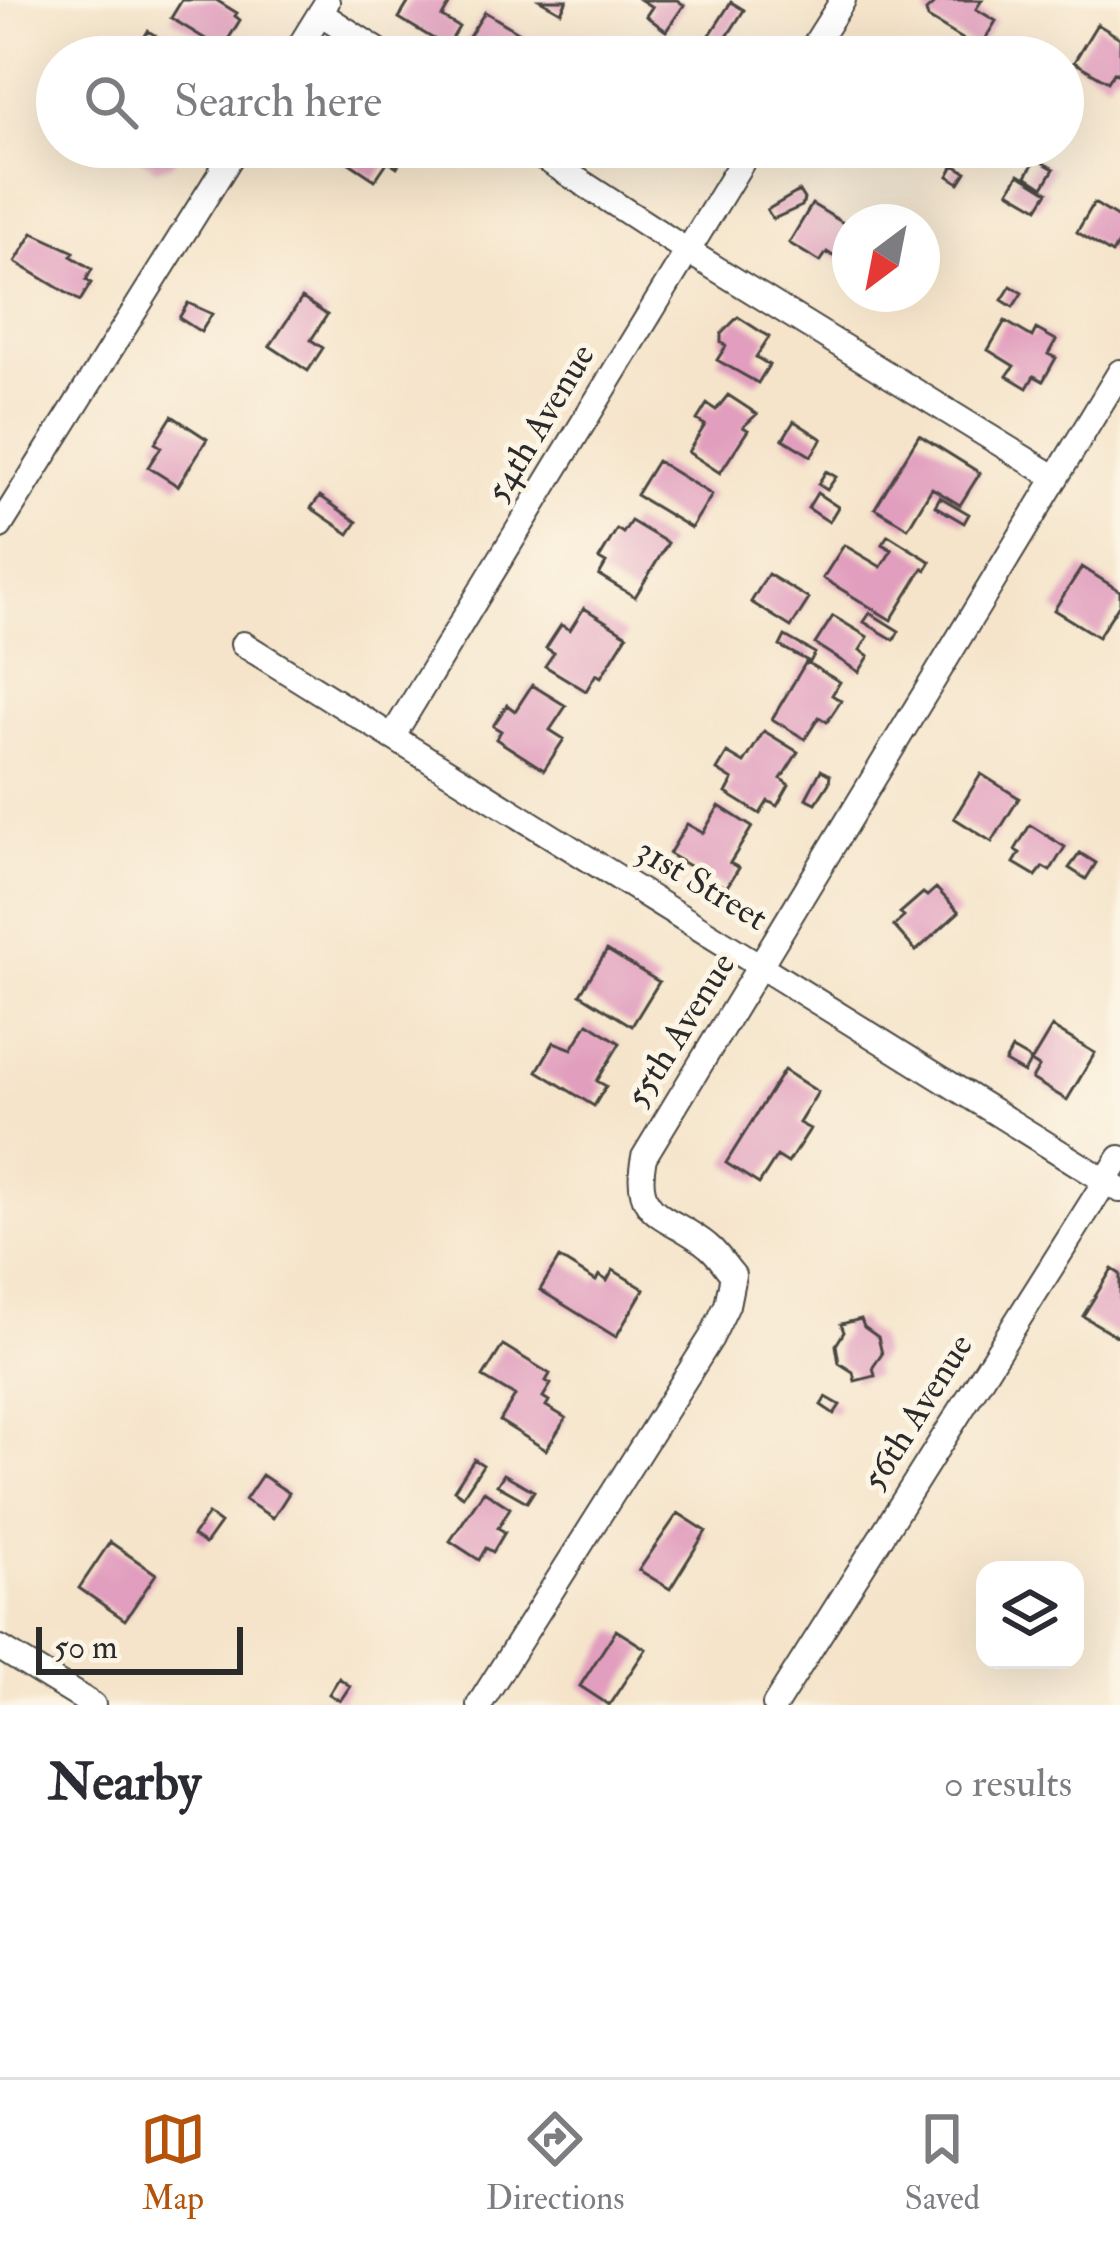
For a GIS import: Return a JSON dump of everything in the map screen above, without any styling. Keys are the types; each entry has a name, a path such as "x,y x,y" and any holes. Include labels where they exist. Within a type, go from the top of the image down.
{"street":[{"path":"820,36 842,0"},
{"path":"306,36 324,7 361,36"},
{"path":"0,526 224,168"},
{"path":"559,168 1056,478"},
{"name":"54th Avenue","path":"392,737 738,168"},
{"name":"55th Avenue","path":"479,1705 711,1339 727,1305 733,1275 710,1247 652,1210 638,1184 644,1157 1120,372"},
{"name":"31st Street","path":"243,644 1113,1185"},
{"name":"56th Avenue","path":"775,1705 1113,1185 1120,1158"},
{"path":"0,1648 93,1705"}],"building":[{"path":"182,0 216,0 240,20 230,36 201,36 171,18"},
{"path":"410,0 452,0 442,17 459,27 454,36 429,36 399,18"},
{"path":"540,0 567,0 561,12"},
{"path":"641,0 677,0 684,5 666,31 646,16 652,7"},
{"path":"938,0 982,0 976,9 996,21 987,36 958,36 928,18 926,11"},
{"path":"731,2 744,10 727,36 709,36"},
{"path":"485,12 525,36 470,36"},
{"path":"1097,24 1120,38 1120,70 1108,82 1084,68 1084,45"},
{"path":"357,168 383,168 375,180"},
{"path":"952,168 966,172 959,183 948,176"},
{"path":"1031,168 1054,169 1043,187 1026,176"},
{"path":"1019,174 1048,192 1038,208 1009,191"},
{"path":"799,191 802,206 773,219 767,210"},
{"path":"1094,203 1120,219 1120,240 1112,254 1077,232"},
{"path":"812,204 832,216 832,255 827,252 820,262 789,243"},
{"path":"33,233 74,252 71,256 92,269 86,280 91,283 80,301 15,262"},
{"path":"1011,286 1022,293 1013,307 1002,300"},
{"path":"302,298 327,315 311,340 323,348 308,371 270,346"},
{"path":"188,303 212,314 201,332 179,318"},
{"path":"738,317 769,337 756,357 769,365 758,383 717,360 726,346 721,334"},
{"path":"1005,321 1032,337 1036,329 1056,340 1048,354 1056,358 1043,381 1034,376 1027,388 1007,376 1014,366 988,350"},
{"path":"728,395 757,414 743,427 748,430 720,473 688,452 705,425 697,420 707,404 716,410"},
{"path":"172,416 207,439 178,486 148,467 161,447 155,443"},
{"path":"794,421 822,439 811,456 783,439"},
{"path":"919,435 980,473 960,505 932,488 908,528 875,508"},
{"path":"657,461 712,495 691,528 636,495"},
{"path":"826,471 836,477 827,490 818,484"},
{"path":"817,493 838,507 829,522 808,508"},
{"path":"320,496 357,522 349,534 311,508"},
{"path":"940,497 969,514 964,523 935,506"},
{"path":"631,521 668,543 635,597 599,575 606,563 599,559 617,529 623,533"},
{"path":"888,535 931,562 891,620 823,578 844,545 881,567 892,550 882,544"},
{"path":"1082,567 1120,591 1120,603 1098,637 1054,610"},
{"path":"768,574 809,599 791,627 751,602"},
{"path":"584,608 627,635 601,677 596,674 586,691 545,666 554,653 546,648 561,625 570,630"},
{"path":"870,613 899,631 894,640 864,622"},
{"path":"833,616 868,637 860,650 869,656 859,672 815,644"},
{"path":"785,636 815,653 810,662 780,646"},
{"path":"806,662 840,682 832,695 841,701 827,722 819,717 805,739 772,719"},
{"path":"532,685 566,706 550,730 564,739 544,770 496,739 501,731 493,726 507,705 515,711"},
{"path":"764,731 798,752 781,779 789,785 777,806 768,801 760,814 726,793 733,780 717,770 727,753 744,763"},
{"path":"821,770 830,775 829,783 816,803 806,798"},
{"path":"981,774 1019,798 992,842 954,818"},
{"path":"719,806 752,827 730,863 739,868 726,888 669,854 687,824 703,833"},
{"path":"1030,825 1065,847 1050,871 1043,867 1036,876 1014,863 1020,853 1015,850"},
{"path":"1080,853 1096,863 1086,879 1069,868"},
{"path":"936,888 959,912 916,951 894,926 904,917 900,913"},
{"path":"607,950 659,982 632,1026 580,994"},
{"path":"588,1023 620,1043 597,1081 606,1086 594,1106 537,1071 554,1042 572,1049"},
{"path":"1052,1027 1095,1053 1067,1100 1032,1079 1039,1067 1031,1062"},
{"path":"1012,1049 1031,1060 1024,1073 1005,1062"},
{"path":"784,1070 818,1092 799,1123 810,1129 788,1163 777,1156 759,1184 726,1163"},
{"path":"559,1258 596,1281 599,1275 607,1281 613,1270 644,1289 616,1337 540,1290"},
{"path":"1112,1269 1120,1274 1120,1338 1083,1316"},
{"path":"861,1319 878,1337 882,1354 873,1367 875,1376 855,1381 853,1372 839,1363 836,1345 844,1332 841,1324"},
{"path":"503,1345 550,1374 546,1381 551,1384 543,1397 549,1401 546,1406 566,1418 546,1450 500,1421 515,1396 483,1377"},
{"path":"826,1397 840,1405 834,1414 821,1405"},
{"path":"474,1459 483,1465 463,1496 454,1490"},
{"path":"504,1474 534,1491 527,1502 497,1485"},
{"path":"262,1475 289,1493 273,1518 245,1500"},
{"path":"484,1491 510,1508 498,1528 505,1532 493,1552 486,1548 479,1560 450,1541"},
{"path":"678,1513 706,1531 670,1589 639,1570"},
{"path":"208,1514 220,1523 205,1544 193,1536"},
{"path":"110,1542 156,1574 125,1620 79,1588"},
{"path":"616,1630 646,1649 609,1705 580,1686"},
{"path":"339,1678 350,1686 340,1701 329,1694"}]}
